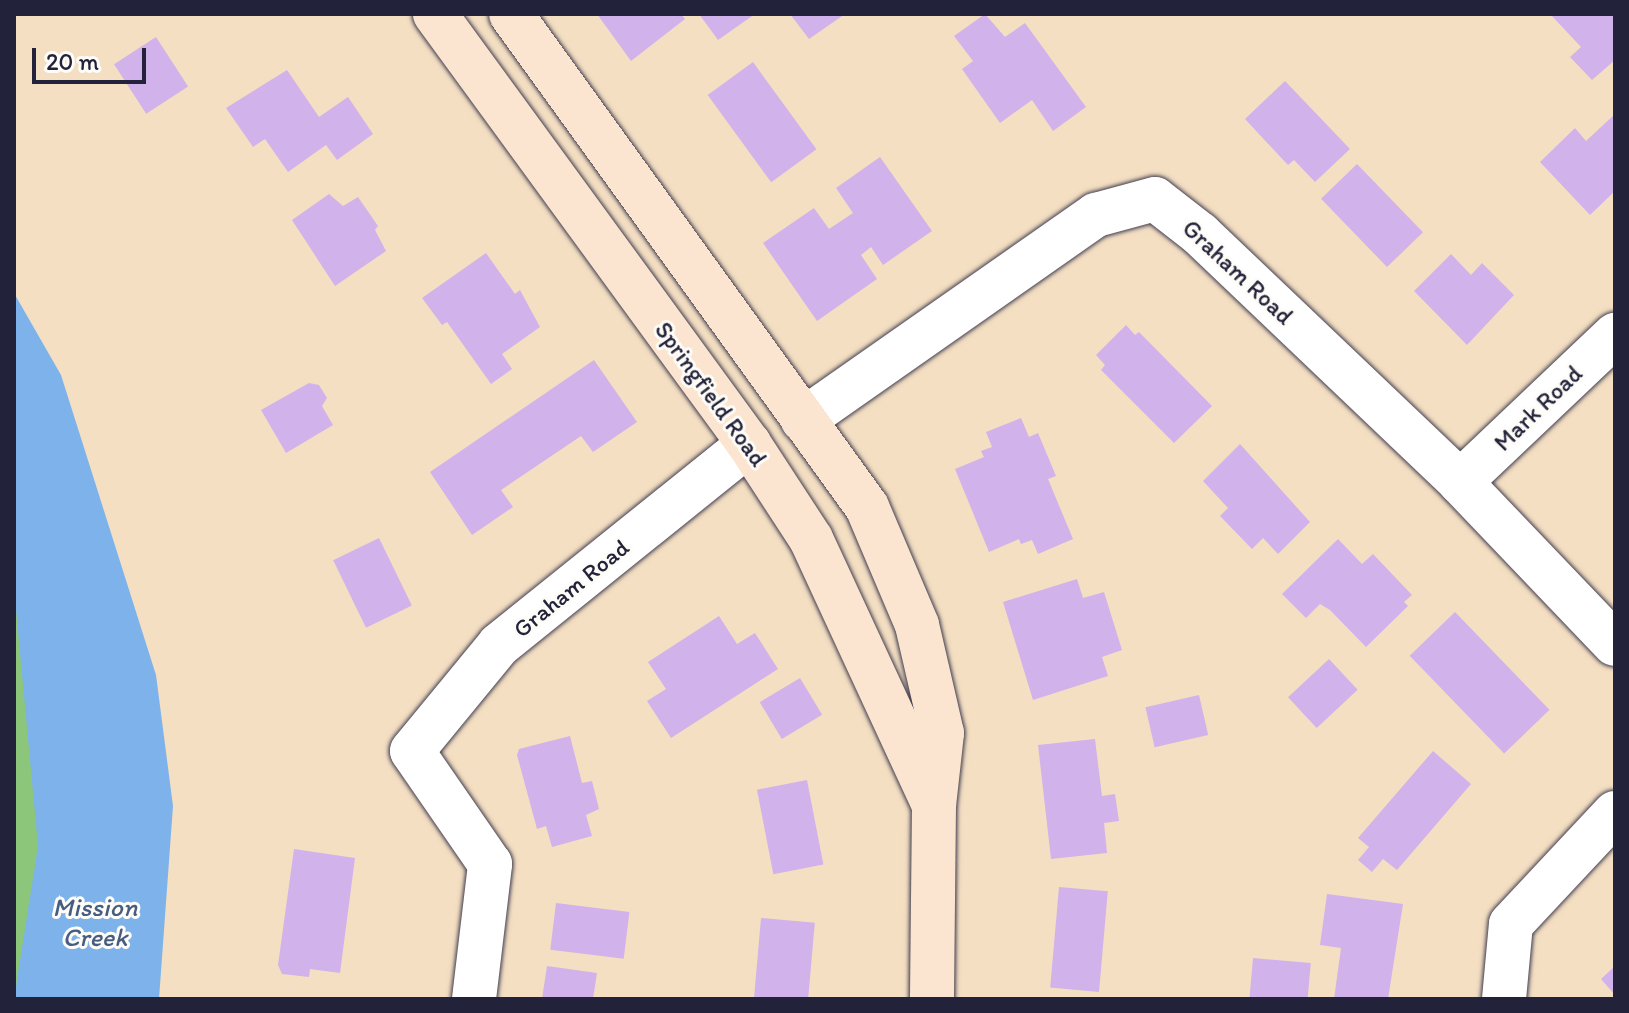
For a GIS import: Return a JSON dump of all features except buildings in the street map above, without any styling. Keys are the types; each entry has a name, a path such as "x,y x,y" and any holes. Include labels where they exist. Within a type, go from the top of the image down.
{"main road":[{"name":"Springfield Road","path":"435,14 749,444 811,539 934,805"},
{"name":"Springfield Road","path":"511,14 867,507 917,625 942,733 934,805 932,999"}],"street":[{"name":"Graham Road","path":"803,420 1096,215 1155,199 1200,234 1460,482 1615,644"},
{"name":"Mark Road","path":"1460,482 1615,335"},
{"name":"Graham Road","path":"474,999 490,864 412,751 499,645 749,444"},
{"path":"1504,999 1511,924 1615,813"}],"green space":[{"path":"14,544 64,826 14,999"}],"water":[{"name":"Mission Creek","path":"14,293 61,375 156,675 173,806 159,999 14,999 38,846 14,588"}]}
